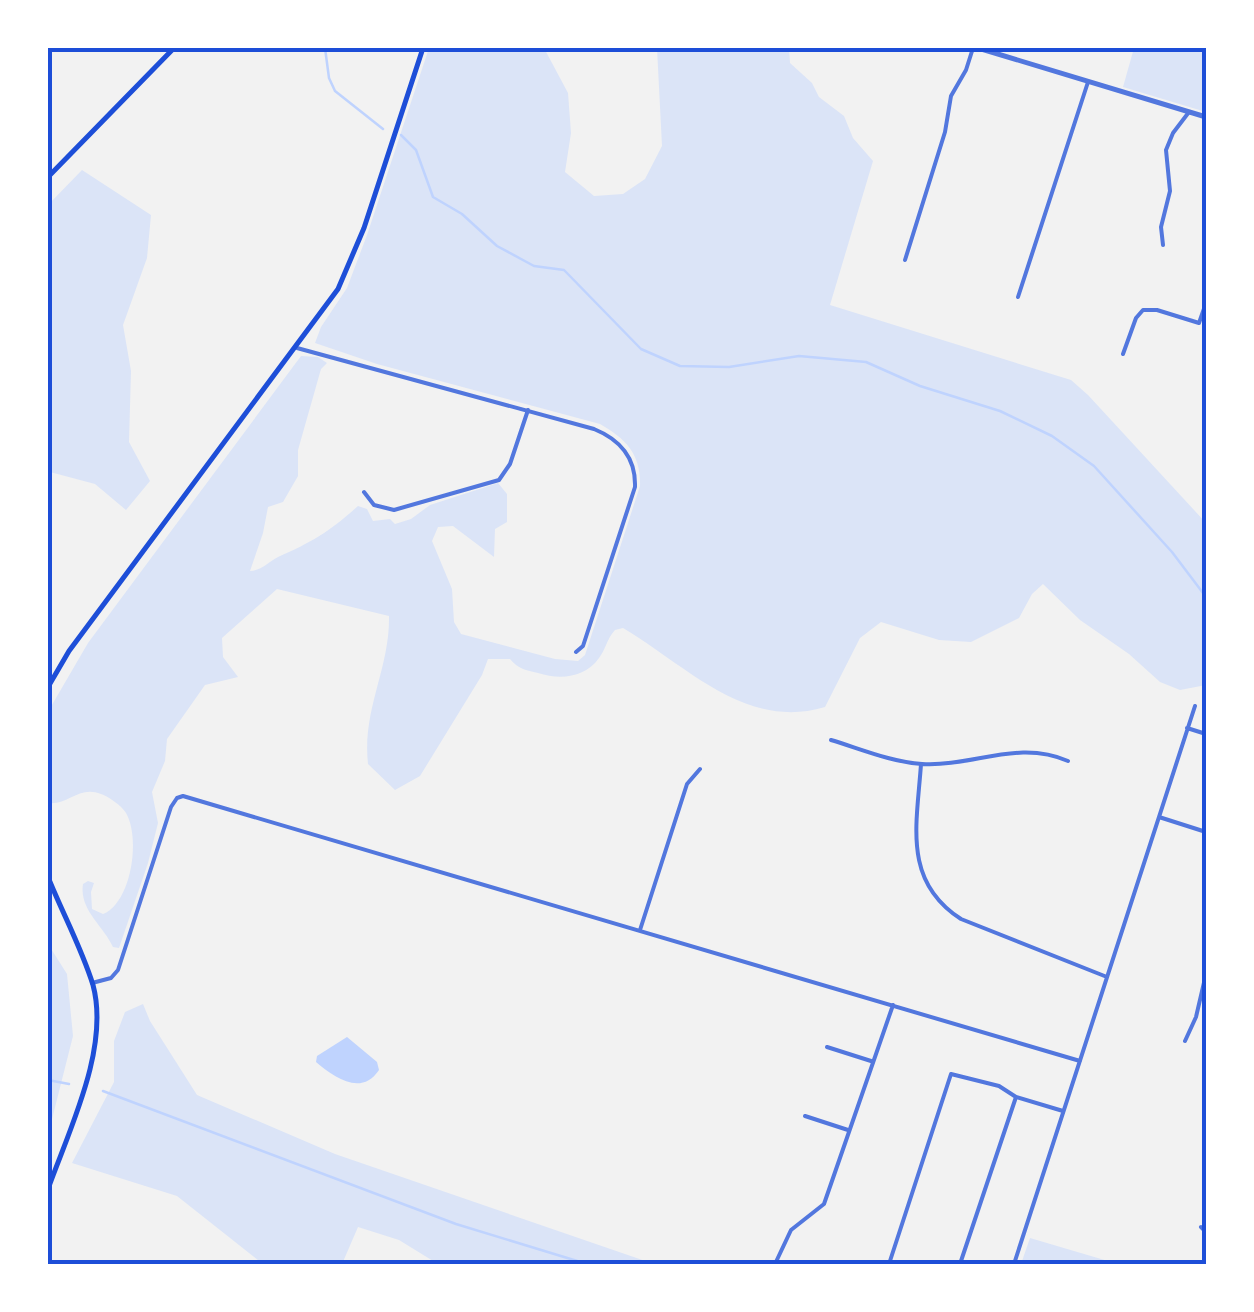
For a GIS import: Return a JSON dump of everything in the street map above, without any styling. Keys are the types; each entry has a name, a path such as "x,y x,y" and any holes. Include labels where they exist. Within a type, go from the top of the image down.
{"main road":[{"path":"48,177 174,48"},
{"path":"48,687 69,651 298,348 338,289 352,259 424,48"},
{"path":"48,877 92,984 96,1020 94,1051 48,1189"}],"street":[{"path":"906,260 945,132 949,103 976,48 1206,117"},
{"path":"1018,297 1088,82"},
{"path":"1163,245 1160,230 1170,191 1166,150 1189,112"},
{"path":"1123,354 1134,321 1143,310 1199,322 1206,303"},
{"path":"298,348 594,429 619,443 631,460 636,487 583,646 576,652"},
{"path":"364,492 374,504 394,510 499,480 507,472 528,410"},
{"path":"1014,1264 1195,706"},
{"path":"1186,728 1206,734"},
{"path":"831,740 921,764 1022,750 1052,754 1068,761"},
{"path":"921,764 918,864 943,906 961,920 1107,976"},
{"path":"640,930 687,784 700,769"},
{"path":"92,984 111,978 118,970 171,807 180,797 1080,1061"},
{"path":"1158,817 1206,832"},
{"path":"1185,1040 1196,1017 1206,974"},
{"path":"775,1264 792,1230 824,1204 893,1005"},
{"path":"827,1046 872,1061"},
{"path":"888,1264 951,1074 999,1086 1016,1097 1065,1111"},
{"path":"960,1264 1016,1097"},
{"path":"805,1116 848,1130"}],"shaded area":[{"path":"429,48 544,48 568,93 571,133 565,172 594,196 623,194 645,179 662,146 657,48 789,48 790,63 812,83 819,97 844,116 853,138 873,161 830,305 1071,380 1088,395 1206,523 1206,685 1180,690 1160,682 1129,654 1080,620 1043,584 1032,594 1019,618 971,642 939,640 881,622 860,638 825,707 796,712 769,710 718,690 623,628 615,630 593,665 572,676 522,669 510,659 488,659 420,776 395,790 368,764 367,744 389,616 277,589 222,638 223,657 238,677 205,685 167,739 165,761 152,792 158,823 148,863 119,948 113,947 88,910 83,884 94,883 92,909 103,914 113,908 131,869 130,824 118,804 93,792 48,803 49,710 88,643 301,356 318,357 327,363 321,369 298,450 298,476 283,502 268,507 250,571 320,536 358,506 367,509 373,521 390,519 395,524 411,519 430,505 498,483 507,494 507,522 495,529 494,557 453,526 438,527 432,541 452,589 454,622 461,634 555,659 578,661 585,655 640,486 635,456 624,442 600,424 377,364 315,343 347,288"},
{"path":"1134,48 1206,48 1206,112 1123,87"},
{"path":"82,170 151,215 147,258 123,325 131,371 129,442 150,481 126,510 95,484 50,472 48,477 48,205"},
{"path":"48,944 67,974 73,1036 48,1135"},
{"path":"143,1004 197,1095 335,1154 654,1264 438,1264 399,1240 358,1227 342,1264 263,1264 177,1196 72,1163 114,1082 114,1041 125,1012"},
{"path":"1030,1238 1118,1264 1021,1264"}],"water":[{"path":"347,1037 377,1062 379,1070 364,1082 348,1082 316,1062 317,1056"}],"waterway":[{"path":"325,48 335,91 383,129"},
{"path":"401,135 416,150 433,197 462,214 497,246 534,266 564,270 641,349 680,366 729,367 799,356 866,362 920,386 1000,411 1052,436 1094,466 1172,552 1206,597"},
{"path":"48,1080 69,1084"},
{"path":"103,1091 456,1224 587,1264"}]}
